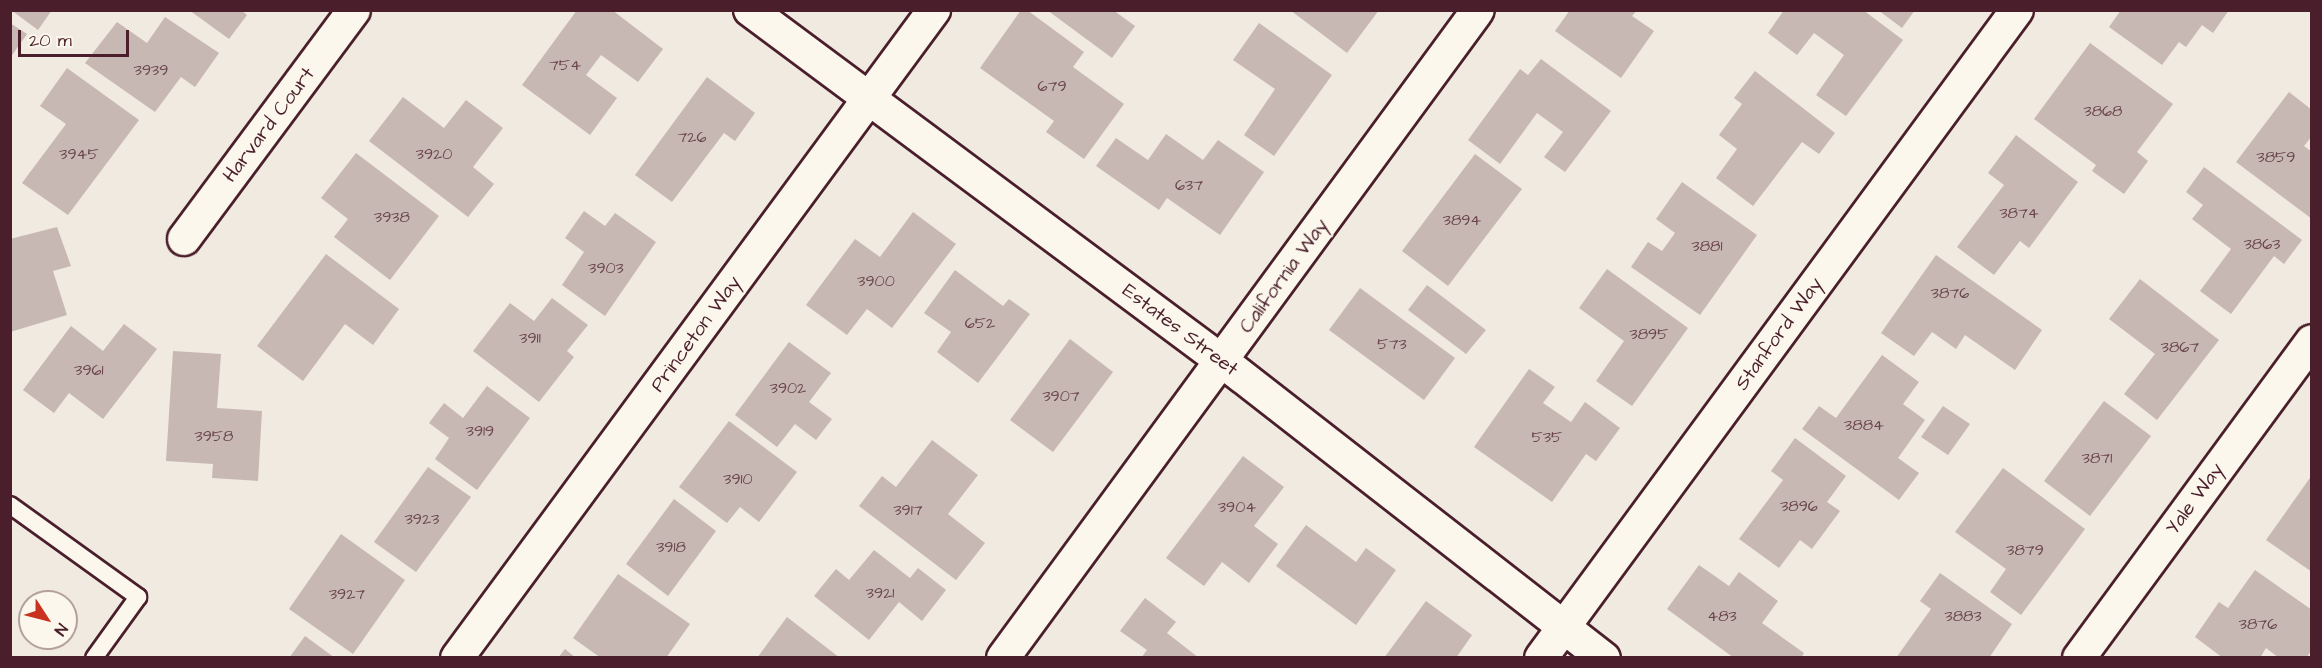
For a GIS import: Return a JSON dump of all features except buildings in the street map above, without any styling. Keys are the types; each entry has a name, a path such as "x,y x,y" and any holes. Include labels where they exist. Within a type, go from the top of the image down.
{"street":[{"name":"Harvard Court","path":"184,239 354,10"},
{"name":"Estates Street","path":"750,10 1222,361 1604,657"},
{"name":"Princeton Way","path":"457,657 934,10"},
{"name":"California Way","path":"1003,657 1478,10"},
{"name":"Stanford Way","path":"1541,657 2017,10"},
{"name":"Yale Way","path":"2079,657 2312,341"}],"lane":[{"path":"10,504 138,597 94,657"}]}
